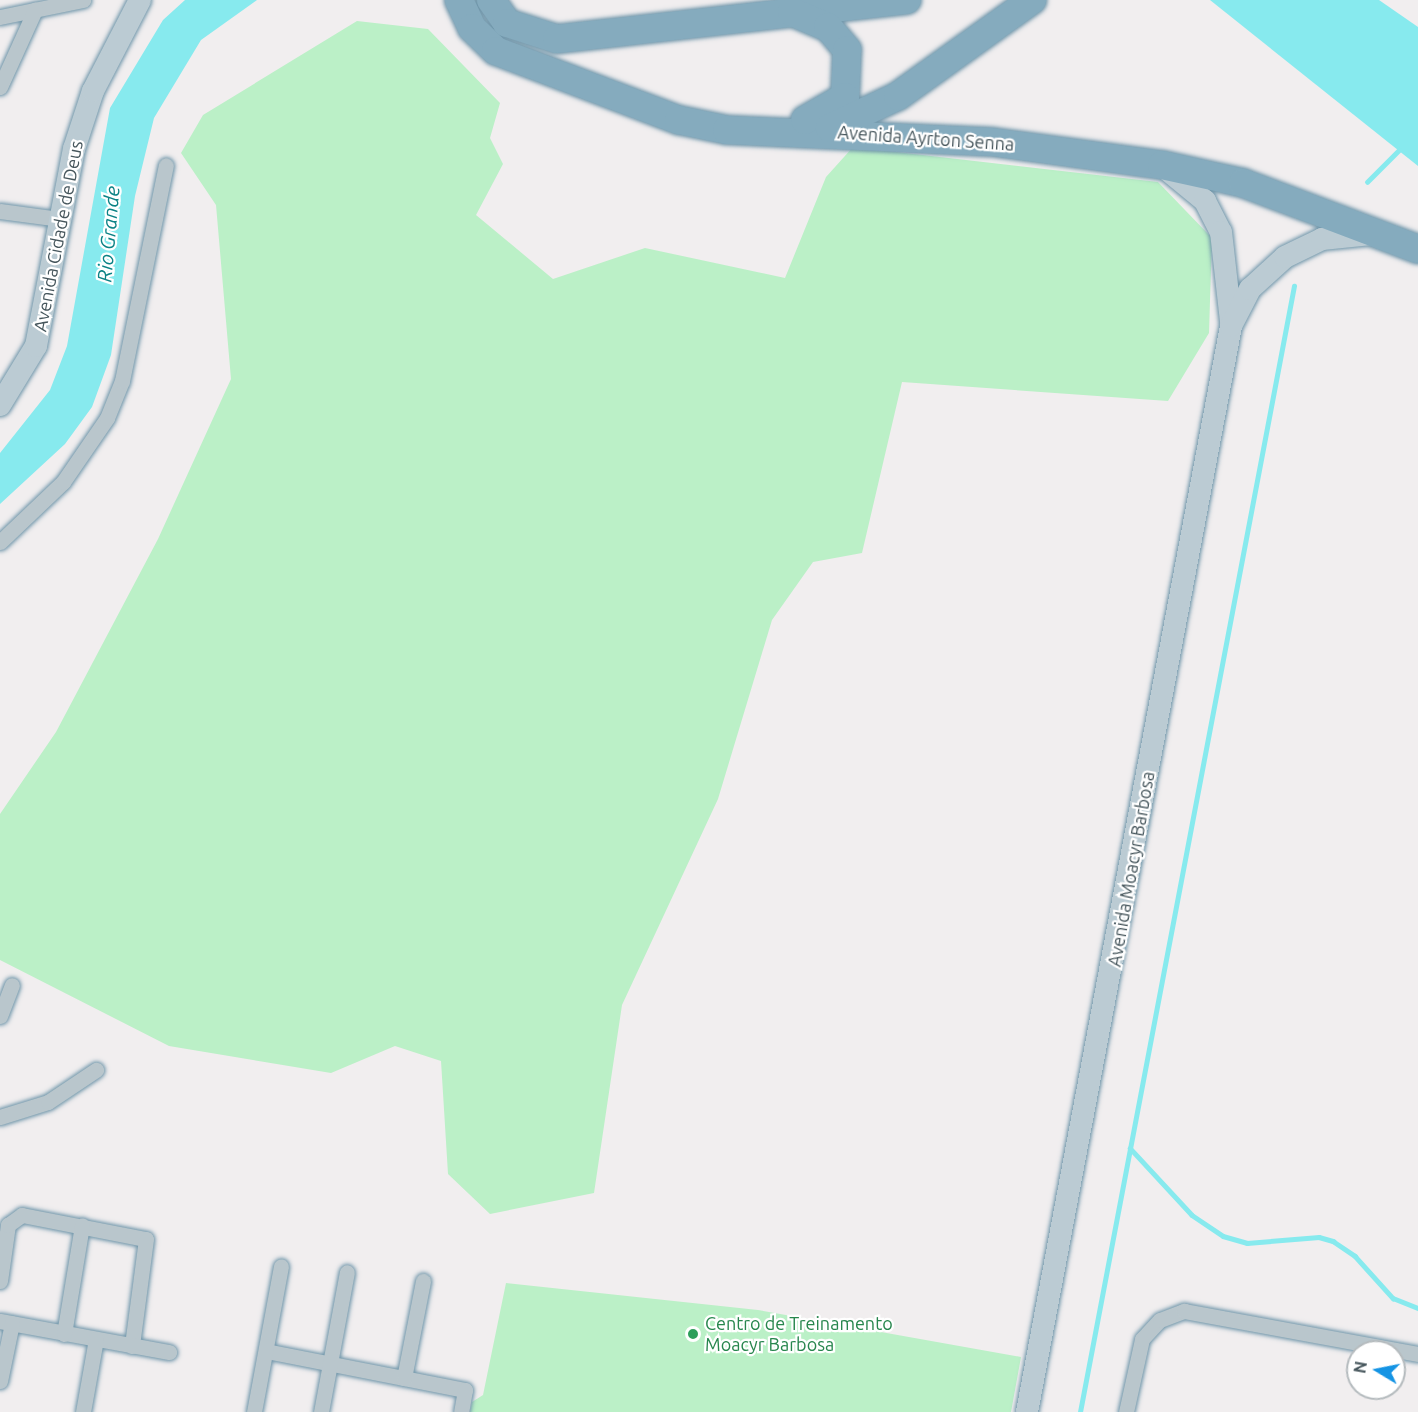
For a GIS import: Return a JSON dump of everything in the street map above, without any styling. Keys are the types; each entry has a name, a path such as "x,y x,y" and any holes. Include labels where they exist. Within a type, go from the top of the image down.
{"highway":[{"name":"Avenida Ayrton Senna","path":"459,0 472,28 496,51 679,120 727,130 819,131 992,142 1162,165 1243,183 1418,249"},
{"path":"499,11 542,37 573,39 785,10 907,0"},
{"path":"819,131 898,96 1032,0"},
{"path":"774,130 835,106 845,97 850,68 841,37 815,19 785,10"}],"street":[{"path":"0,17 83,0"},
{"name":"Avenida Cidade de Deus","path":"0,405 36,346 74,149 93,91 140,0"},
{"path":"0,87 35,10"},
{"path":"0,542 63,483 93,445 107,418 122,381 166,165"},
{"name":"Avenida Moacyr Barbosa","path":"1027,1412 1231,326 1227,266 1216,221 1205,201 1162,165"},
{"path":"0,211 60,219"},
{"name":"Avenida Moacyr Barbosa","path":"1231,326 1250,289 1285,257 1322,239 1376,234"},
{"path":"0,1016 12,985"},
{"path":"0,1117 55,1098 96,1070"},
{"path":"0,1281 14,1218 33,1215 141,1237 150,1246 132,1346"},
{"path":"64,1334 82,1225"},
{"path":"254,1412 280,1266"},
{"path":"321,1412 347,1272"},
{"path":"404,1378 423,1281"},
{"path":"1126,1412 1136,1353 1151,1327 1184,1311 1418,1354"},
{"path":"0,1381 6,1322 169,1352"},
{"path":"83,1412 96,1340"},
{"path":"266,1351 465,1390 461,1412"}],"green space":[{"path":"357,21 428,29 500,103 490,138 503,164 476,215 553,279 645,248 785,278 826,177 853,147 1158,182 1212,238 1209,333 1168,401 902,382 862,553 813,562 772,620 718,799 622,1005 594,1193 490,1214 448,1174 441,1061 395,1046 331,1073 169,1046 0,960 0,814 56,732 158,539 231,379 216,205 181,153 203,115"},
{"name":"Centro de Treinamento Moacyr Barbosa","path":"506,1283 758,1310 1021,1357 1011,1412 470,1412 472,1402 483,1395"}],"water":[{"name":"Rio Grande","path":"185,0 257,0 201,40 154,118 135,196 111,355 92,407 65,444 0,504 0,453 50,390 67,346 110,108 163,20"},
{"path":"1210,0 1379,0 1418,27 1418,166"}],"waterway":[{"path":"1367,182 1399,150"},
{"path":"1080,1412 1294,286"},
{"path":"1130,1148 1192,1215 1223,1236 1247,1243 1319,1237 1333,1241 1355,1256 1393,1298 1418,1308"}],"place":[{"name":"Centro de Treinamento Moacyr Barbosa","path":"693,1334"}]}
